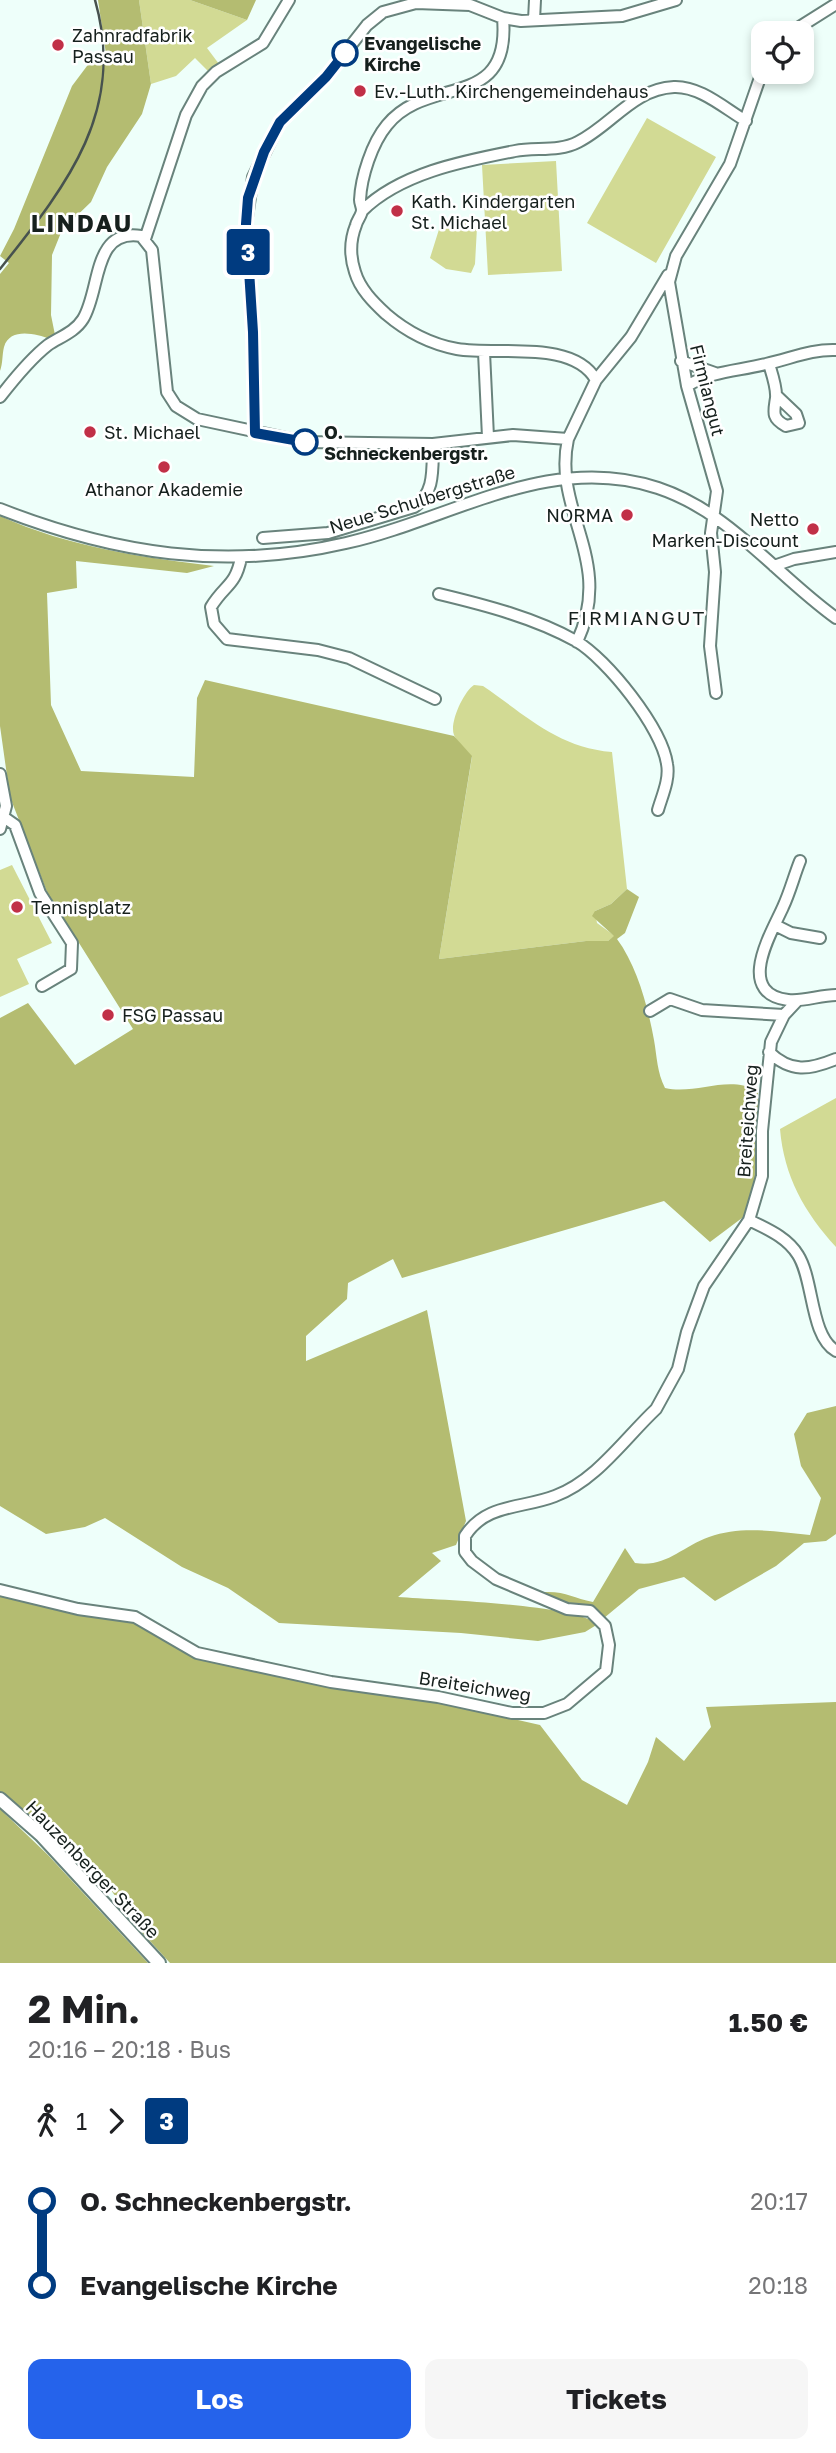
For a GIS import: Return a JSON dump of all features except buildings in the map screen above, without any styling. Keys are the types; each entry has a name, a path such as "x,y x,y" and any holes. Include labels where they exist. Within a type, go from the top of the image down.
{"main road":[{"name":"Hauzenberger Straße","path":"0,1799 41,1835 159,1963"}],"street":[{"path":"145,239 186,115 202,86 222,68 263,43 289,0"},
{"path":"534,20 535,0"},
{"path":"255,433 253,332 246,224 253,177 280,122 326,77 367,25 383,12 408,4 470,5 503,18 534,20 622,16 676,0"},
{"path":"809,21 836,4"},
{"path":"362,211 360,200 367,168 386,126 412,105 488,75 502,52 503,18"},
{"name":"Firmiangut","path":"568,439 596,380 631,337 670,272 690,229 730,164 758,84"},
{"path":"596,380 590,369 573,359 526,352 454,349 426,340 393,320 372,301 355,272 351,251 353,232 362,211 390,190 438,170 517,150 575,143 638,98 663,88 691,88 746,121"},
{"path":"0,397 36,356 74,329 84,318 108,245 122,236 145,239"},
{"path":"145,239 152,250 167,392 176,406 197,419 305,442 433,444 488,437 534,436 568,439 565,464 567,478 588,555 591,583 586,623 577,642"},
{"name":"Firmiangut","path":"670,272 671,310 681,361 717,491 711,533 715,572 710,659 716,693"},
{"path":"687,386 715,373 769,364 819,349 836,350"},
{"path":"484,352 488,437"},
{"path":"681,361 715,373"},
{"path":"769,364 776,395"},
{"path":"262,538 328,533 414,507 425,500 430,487 433,444"},
{"name":"Neue Schulbergstraße","path":"0,509 47,527 108,545 152,552 241,558 347,543 398,529 500,492 567,478 601,477 643,484 677,495 713,515 836,618"},
{"path":"774,566 794,559 836,552"},
{"path":"241,558 237,579 218,596 211,607 214,624 227,639 318,650 349,658 435,698"},
{"path":"439,594 532,622 577,642 619,682 650,725 666,754 667,779 658,810"},
{"path":"0,774 5,818 0,829"},
{"path":"5,818 15,825 40,893 72,943 71,969 42,986"},
{"path":"800,861 775,925 763,947 759,963 760,977 776,996 798,1000 836,995"},
{"path":"775,925 791,933 820,938"},
{"path":"650,1011 670,999 702,1010 783,1015 798,1000"},
{"name":"Breiteichweg","path":"0,1590 78,1609 135,1617 197,1654 331,1682 438,1697 512,1713 544,1713 567,1704 606,1671 610,1645 605,1626 590,1611 568,1609 496,1579 472,1561 466,1552 465,1536 485,1515 548,1499 581,1482 656,1409 678,1369 687,1332 704,1286 749,1220 762,1176 762,1131 769,1052 775,1030 783,1015"},
{"path":"769,1052 786,1065 802,1069 836,1059"},
{"path":"749,1220 783,1238 799,1255 823,1340 836,1351"}],"green space":[{"path":"98,0 139,0 151,84 142,114 107,167 91,202 62,230 52,255 51,315 55,335 50,339 24,334 12,337 4,347 0,371 0,274 9,263 0,256 14,229 72,86 96,54 106,54"},
{"path":"139,0 190,0 247,20 207,48 219,64 209,72 195,58 176,76 151,84"},
{"path":"190,0 256,0 247,20"},
{"path":"647,118 716,157 656,263 587,223"},
{"path":"556,161 562,271 488,275 482,165"},
{"path":"441,223 469,223 477,227 475,264 471,273 446,269 430,258"},
{"path":"0,516 52,536 79,543 214,566 187,573 76,561 77,588 47,593 51,705 81,771 194,777 197,698 205,680 454,736 472,756 439,959 586,941 608,941 614,936 592,916 595,911 611,904 627,889 639,897 625,933 617,939 641,987 665,1088 689,1089 735,1084 758,1091 758,1171 746,1215 710,1242 664,1201 402,1278 393,1259 348,1283 347,1299 306,1336 306,1361 427,1310 466,1521 456,1545 432,1553 441,1561 398,1597 534,1607 584,1617 598,1624 585,1632 538,1641 461,1633 279,1623 228,1588 182,1567 105,1518 85,1527 46,1534 0,1506 0,1018 28,1003 75,1065 133,1029 47,892 10,797 0,726"},
{"path":"474,685 483,686 559,737 592,749 612,752 627,889 611,904 595,911 597,923 615,936 608,941 586,941 439,959 472,757 455,738 453,730 455,715 462,700"},
{"name":"Tennisplatz","path":"12,865 52,943 17,959 29,984 0,997 0,870"},
{"path":"836,1098 836,1247 805,1207 791,1178 780,1129"},
{"path":"836,1406 836,1534 826,1541 804,1543 776,1566 715,1601 684,1577 639,1589 604,1618 541,1596 544,1592 558,1593 593,1602 625,1548 635,1563 646,1564 665,1560 699,1541 721,1533 759,1530 810,1535 821,1498 801,1466 794,1434 807,1413"},
{"path":"0,1594 138,1623 173,1646 205,1659 374,1687 540,1725 582,1780 627,1805 648,1762 656,1737 684,1761 711,1727 706,1707 836,1702 836,1963 170,1963 138,1928 81,1848 54,1829 40,1823 0,1792"},
{"path":"0,1809 48,1855 148,1963 0,1963"}],"railway":[{"path":"0,269 67,177 84,146 96,113 103,78 103,40 95,0"}],"bus line":[{"name":"3","path":"305,442 255,433 253,332 246,224 248,198 253,177 280,122 326,77 345,53"}],"place":[{"name":"Zahnradfabrik Passau","path":"58,45"},
{"name":"Evangelische Kirche","path":"345,53"},
{"name":"Ev.-Luth. Kirchengemeindehaus","path":"360,91"},
{"name":"Kath. Kindergarten St. Michael","path":"397,211"},
{"name":"St. Michael","path":"90,432"},
{"name":"O. Schneckenbergstr.","path":"305,442"},
{"name":"Athanor Akademie","path":"164,467"},
{"name":"NORMA","path":"627,515"},
{"name":"Netto Marken-Discount","path":"813,529"},
{"name":"Tennisplatz","path":"17,907"},
{"name":"FSG Passau","path":"108,1015"}],"district":[{"name":"LINDAU","path":"82,222"},
{"name":"FIRMIANGUT","path":"637,617"}]}
